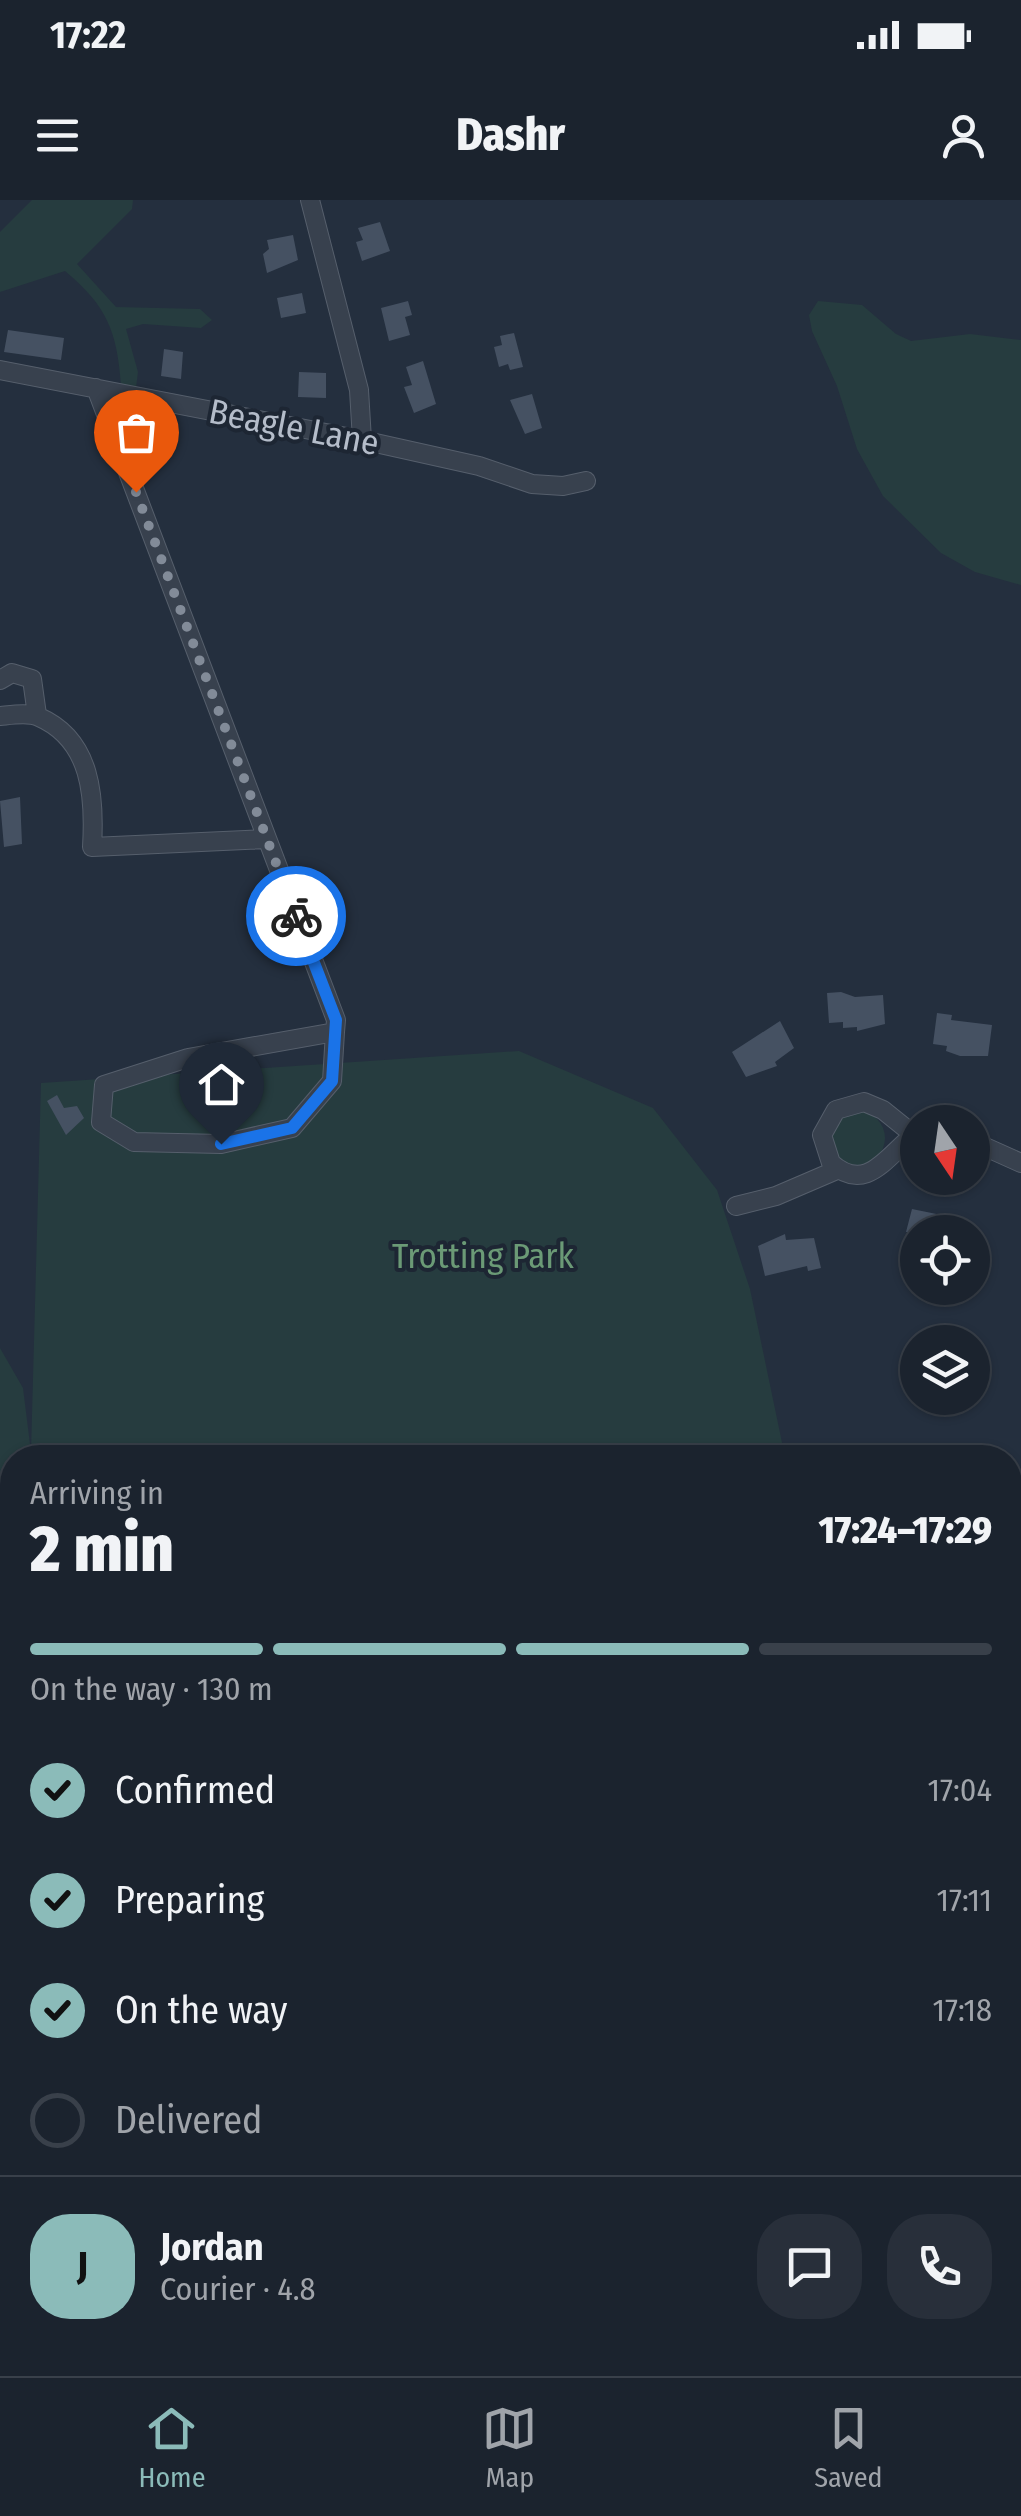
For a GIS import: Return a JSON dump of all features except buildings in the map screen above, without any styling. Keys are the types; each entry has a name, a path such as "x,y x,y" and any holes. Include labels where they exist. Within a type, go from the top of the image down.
{"street":[{"path":"310,200 359,390 362,440"},
{"name":"Beagle Lane","path":"0,370 362,440 479,466 532,484 563,486 586,482"},
{"path":"96,388 336,1020 332,1081 292,1128 221,1144 134,1142 101,1122 104,1085 188,1058 335,1032"},
{"path":"0,680 12,673 32,679 37,715"},
{"path":"0,716 37,715 67,737 84,762 93,785 92,847 267,839"},
{"path":"900,1124 874,1105 845,1104 829,1116 822,1135 826,1154 839,1169 858,1175 878,1170 900,1150"},
{"path":"990,1149 1021,1163"},
{"path":"736,1206 776,1196 839,1169"}],"green space":[{"path":"32,200 133,200 132,209 77,264 116,307 200,309 212,320 201,328 143,324 126,329 138,372 136,388 121,385 113,334 107,321 91,296 65,271 0,292 0,232"},
{"path":"818,301 862,305 896,334 911,341 970,334 1021,340 1021,585 975,572 941,553 883,496 857,449 837,386 812,331 809,315"},
{"name":"Trotting Park","path":"519,1051 653,1108 717,1190 750,1289 782,1445 31,1445 41,1083"},
{"path":"858,1111 877,1119 885,1138 877,1157 858,1165 839,1157 831,1138 839,1119"},
{"name":"Trotting Park","path":"0,1348 23,1388 30,1445 0,1445"}],"way so far":[{"path":"136,492 296,916"}],"route":[{"path":"221,1144 292,1128 332,1081 336,1020 296,916"}]}
